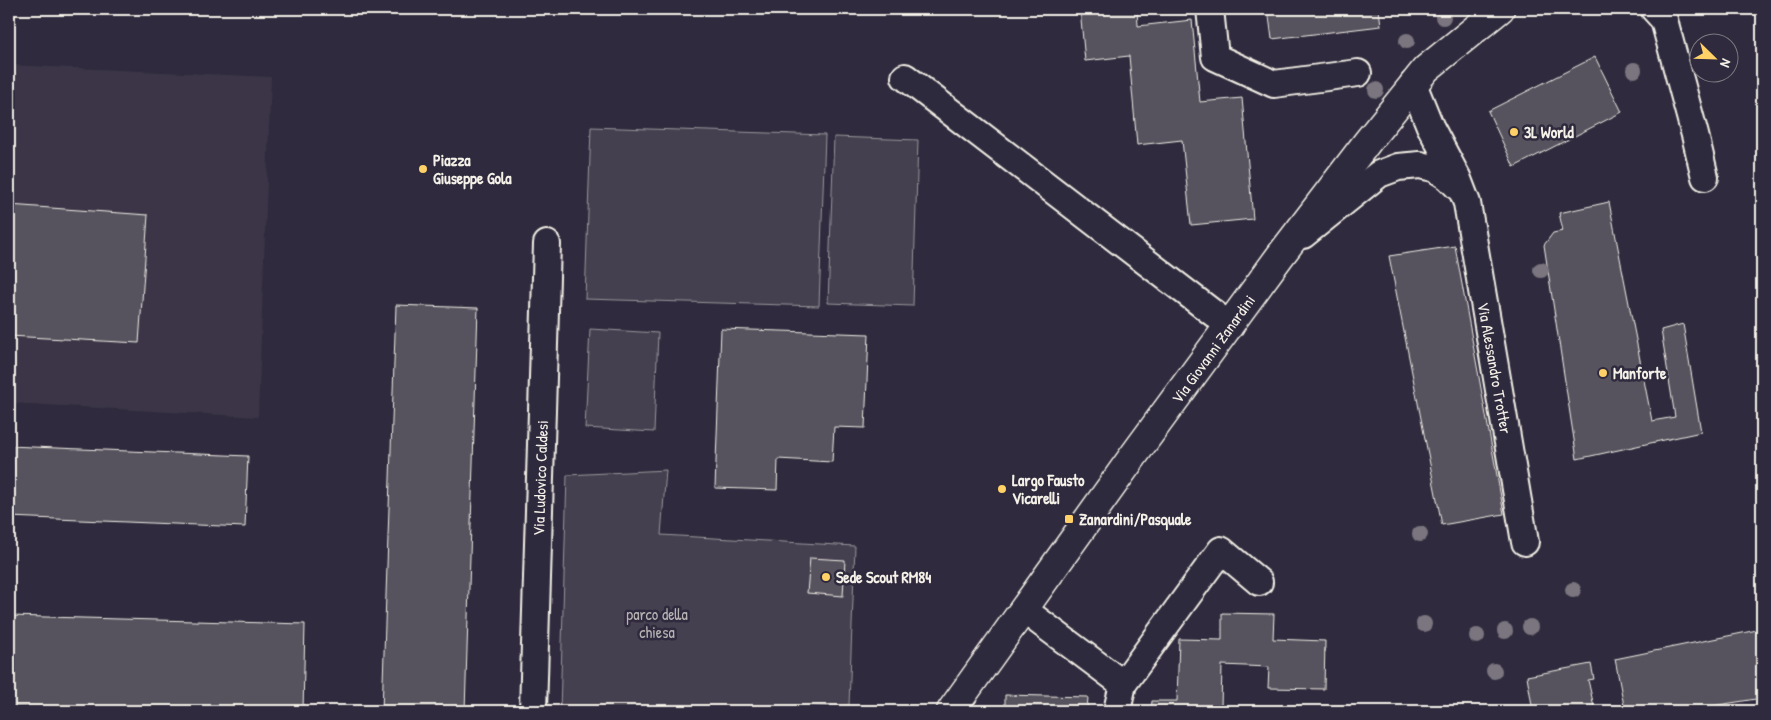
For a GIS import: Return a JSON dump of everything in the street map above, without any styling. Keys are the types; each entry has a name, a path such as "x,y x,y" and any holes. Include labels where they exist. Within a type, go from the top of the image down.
{"street":[{"path":"1210,9 1215,56 1274,84 1358,73"},
{"name":"Via Giovanni Zanardini","path":"952,707 1024,610 1134,455 1287,248 1413,84 1443,54 1500,9"},
{"path":"1662,12 1705,178"},
{"path":"905,77 1230,326"},
{"name":"Via Alessandro Trotter","path":"1413,84 1430,126 1464,194 1471,222 1525,542"},
{"path":"1287,248 1379,174 1398,166 1420,165 1434,168 1448,177 1464,194"},
{"name":"Via Ludovico Caldesi","path":"533,711 547,244"},
{"path":"1117,711 1123,684 1221,550 1259,582"},
{"path":"1024,610 1123,684"}],"shaded area":[{"path":"9,65 271,77 258,417 9,403"}],"green space":[{"path":"591,127 825,135 819,306 585,299"},
{"path":"834,137 918,140 913,306 828,303"},
{"path":"590,329 658,333 654,432 585,428"},
{"name":"parco della chiesa","path":"666,470 661,535 855,546 849,705 814,708 814,711 560,711 567,475"}],"building":[{"path":"1080,9 1137,9 1138,26 1192,20 1200,102 1242,98 1253,219 1191,225 1182,140 1137,145 1129,56 1085,61"},
{"path":"1268,9 1379,9 1381,26 1272,39"},
{"path":"1595,57 1622,112 1514,167 1488,111"},
{"name":"Manforte","path":"1609,202 1652,421 1675,417 1661,330 1683,324 1701,432 1577,459 1544,245 1553,233 1563,231 1559,213"},
{"path":"9,205 148,215 139,343 9,336"},
{"path":"1455,246 1504,514 1442,525 1389,256"},
{"path":"396,305 478,308 465,711 382,711"},
{"path":"721,329 869,334 865,428 834,427 832,462 778,459 777,490 715,488"},
{"path":"9,446 248,456 245,527 9,517"},
{"name":"Sede Scout RM84","path":"810,558 845,560 843,596 807,593"},
{"path":"1222,613 1274,614 1273,639 1325,641 1324,689 1268,688 1269,667 1222,665 1221,708 1206,708 1205,711 1151,711 1152,701 1177,701 1179,639 1222,640"},
{"path":"9,616 305,624 303,711 161,711 9,707"},
{"path":"1762,629 1762,698 1681,711 1625,711 1615,659"},
{"path":"1591,664 1594,679 1588,680 1595,711 1533,711 1527,676"},
{"path":"1005,695 1088,697 1087,711 1005,711"}],"place":[{"name":"3L World","path":"1514,132"},
{"name":"Piazza Giuseppe Gola","path":"423,169"},
{"name":"Manforte","path":"1603,373"},
{"name":"Largo Fausto Vicarelli","path":"1002,489"},
{"name":"Zanardini/Pasquale","path":"1069,519"},
{"name":"Sede Scout RM84","path":"826,577"}]}
